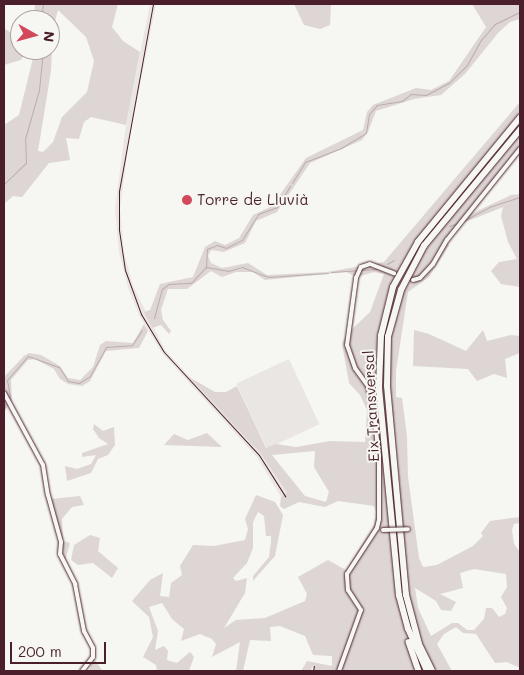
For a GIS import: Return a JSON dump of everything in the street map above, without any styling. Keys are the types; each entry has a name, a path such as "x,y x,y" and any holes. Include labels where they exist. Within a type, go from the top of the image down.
{"highway":[{"name":"Eix Transversal","path":"427,671 402,611 394,560 379,387 381,336 393,288 418,242 520,118"},
{"name":"Eix Transversal","path":"433,671 424,657 406,595 387,386 388,337 401,290 424,246 520,130"},
{"path":"505,150 520,134"},
{"path":"402,611 404,626 419,671"}],"street":[{"path":"413,280 420,278 433,264 446,240 520,149"},
{"path":"339,671 361,610 348,590 347,574 377,529 379,456 374,414 368,386 352,363 347,343 359,269 375,264 394,273"},
{"path":"4,394 44,465 48,495 61,542 60,554 75,584 84,631 93,648 93,657 82,671"},
{"path":"377,529 410,529"}],"shaded area":[{"path":"35,4 118,4 112,27 123,41 140,52 126,125 91,117 84,122 79,139 66,138 70,160 49,163 22,197 13,196 4,204 4,125 19,115 33,60 52,60 38,151 43,152 53,142 62,117 87,92 94,61 86,37 60,10 35,10"},
{"path":"150,4 156,4 129,140 120,209 124,252 133,286 165,350 261,454 287,493 281,497 257,457 162,353 139,315 128,287 119,252 115,209 126,125"},
{"path":"294,4 331,4 330,25 320,29 304,25"},
{"path":"472,4 520,4 520,19 510,22 498,33 465,74 441,95 414,99 376,111 368,132 362,140 310,163 277,212 256,221 245,243 224,252 211,250 208,256 211,263 222,268 248,263 267,275 327,272 384,262 520,102 520,151 471,214 511,195 520,194 520,287 501,284 491,271 499,262 517,259 508,242 501,216 503,207 463,223 447,243 449,245 429,277 408,292 396,371 396,397 402,398 407,436 408,477 419,558 423,567 437,565 473,546 483,536 481,533 490,521 520,517 520,523 514,524 512,530 514,544 520,552 520,668 507,662 495,663 476,634 463,633 456,627 444,634 437,644 452,671 314,671 312,666 311,671 301,671 307,661 332,666 332,656 313,655 305,636 280,626 270,627 271,641 250,640 243,671 236,671 240,642 212,657 216,644 212,639 200,634 181,641 184,629 172,619 162,603 149,607 158,631 155,650 164,646 168,651 167,660 177,663 190,652 194,657 189,671 157,671 156,665 143,657 153,637 149,617 132,601 150,580 163,573 160,596 169,597 171,583 182,575 180,566 193,545 214,546 245,540 248,529 245,519 256,495 275,502 283,515 275,556 253,581 253,576 269,557 271,542 271,536 266,536 264,516 258,512 253,522 253,548 247,563 233,578 236,581 247,578 245,593 224,628 236,620 265,618 305,601 307,594 298,577 328,560 346,570 374,525 376,512 374,506 338,501 325,507 299,502 284,509 280,506 281,497 287,493 261,454 189,377 215,392 226,392 237,386 266,448 276,444 296,447 330,441 365,442 367,410 360,395 349,383 342,344 346,335 370,312 384,274 374,272 357,277 346,272 265,280 253,272 236,272 222,277 211,271 187,289 168,289 161,310 163,320 171,331 169,334 161,325 152,328 144,312 150,310 160,284 193,277 205,247 215,241 225,245 239,238 253,215 272,206 306,158 363,130 367,112 373,105 416,88 431,90 449,81 486,27","holes":["315,451 314,467 329,492 326,502 305,496 272,455","474,569 506,574 507,587 501,597 507,608 505,614 499,617 492,608 486,608 484,619 474,630 467,630 458,623 452,623 431,636 418,608 415,588 436,601 441,610 451,611 456,602 440,594 463,588 460,573"]},
{"path":"4,28 10,32 10,60 21,60 4,65"},
{"path":"144,324 148,331 139,348 106,351 90,381 82,386 68,384 60,379 54,369 35,359 28,360 11,380 12,401 5,410 4,424 4,377 24,356 29,353 41,355 60,366 68,378 80,380 93,367 100,345 106,341 133,343"},
{"path":"414,330 429,334 466,351 483,330 487,341 511,335 520,336 520,353 505,359 507,378 494,374 477,381 468,369 413,366"},
{"path":"289,359 319,424 267,449 236,384"},
{"path":"94,424 103,431 114,427 115,445 108,455 98,459 91,473 67,481 65,466 77,469 91,464 96,455 82,457 82,453 108,444 99,438 93,429"},
{"path":"207,433 222,447 164,445 174,434 188,440"},
{"path":"80,496 84,505 72,507 62,519 63,541 70,543 65,561 51,499"},
{"path":"90,535 100,538 98,551 118,568 112,578 93,563 78,565 71,560 74,545"},
{"path":"94,659 102,670 89,671"}],"waterway":[{"path":"42,10 43,4"},
{"path":"292,183 305,162 341,148 366,133 369,114 377,105 402,101 411,94 426,95 449,83 467,65 481,40 495,24 520,12"},
{"path":"4,184 26,163 25,139 39,90 42,60"},
{"path":"206,268 207,249 217,245 226,248 242,240 258,214 277,207 290,186"},
{"path":"465,220 489,207 520,197"},
{"path":"449,226 459,223"},
{"path":"387,264 394,260"},
{"path":"206,267 228,271 242,267 268,277 328,273"},
{"path":"154,318 162,289 169,284 191,283 205,268"},
{"path":"331,272 377,269"},
{"path":"10,397 7,380 28,356 59,367 68,381 79,383 90,376 106,347 132,345 142,330"},
{"path":"4,412 5,404"}],"tunnel":[{"path":"394,273 413,280"}],"railway":[{"path":"153,4 119,192 119,230 125,270 141,314 164,352 259,455 285,496"},
{"path":"313,671 314,666"}],"place":[{"name":"Torre de Lluvià","path":"187,200"}]}
